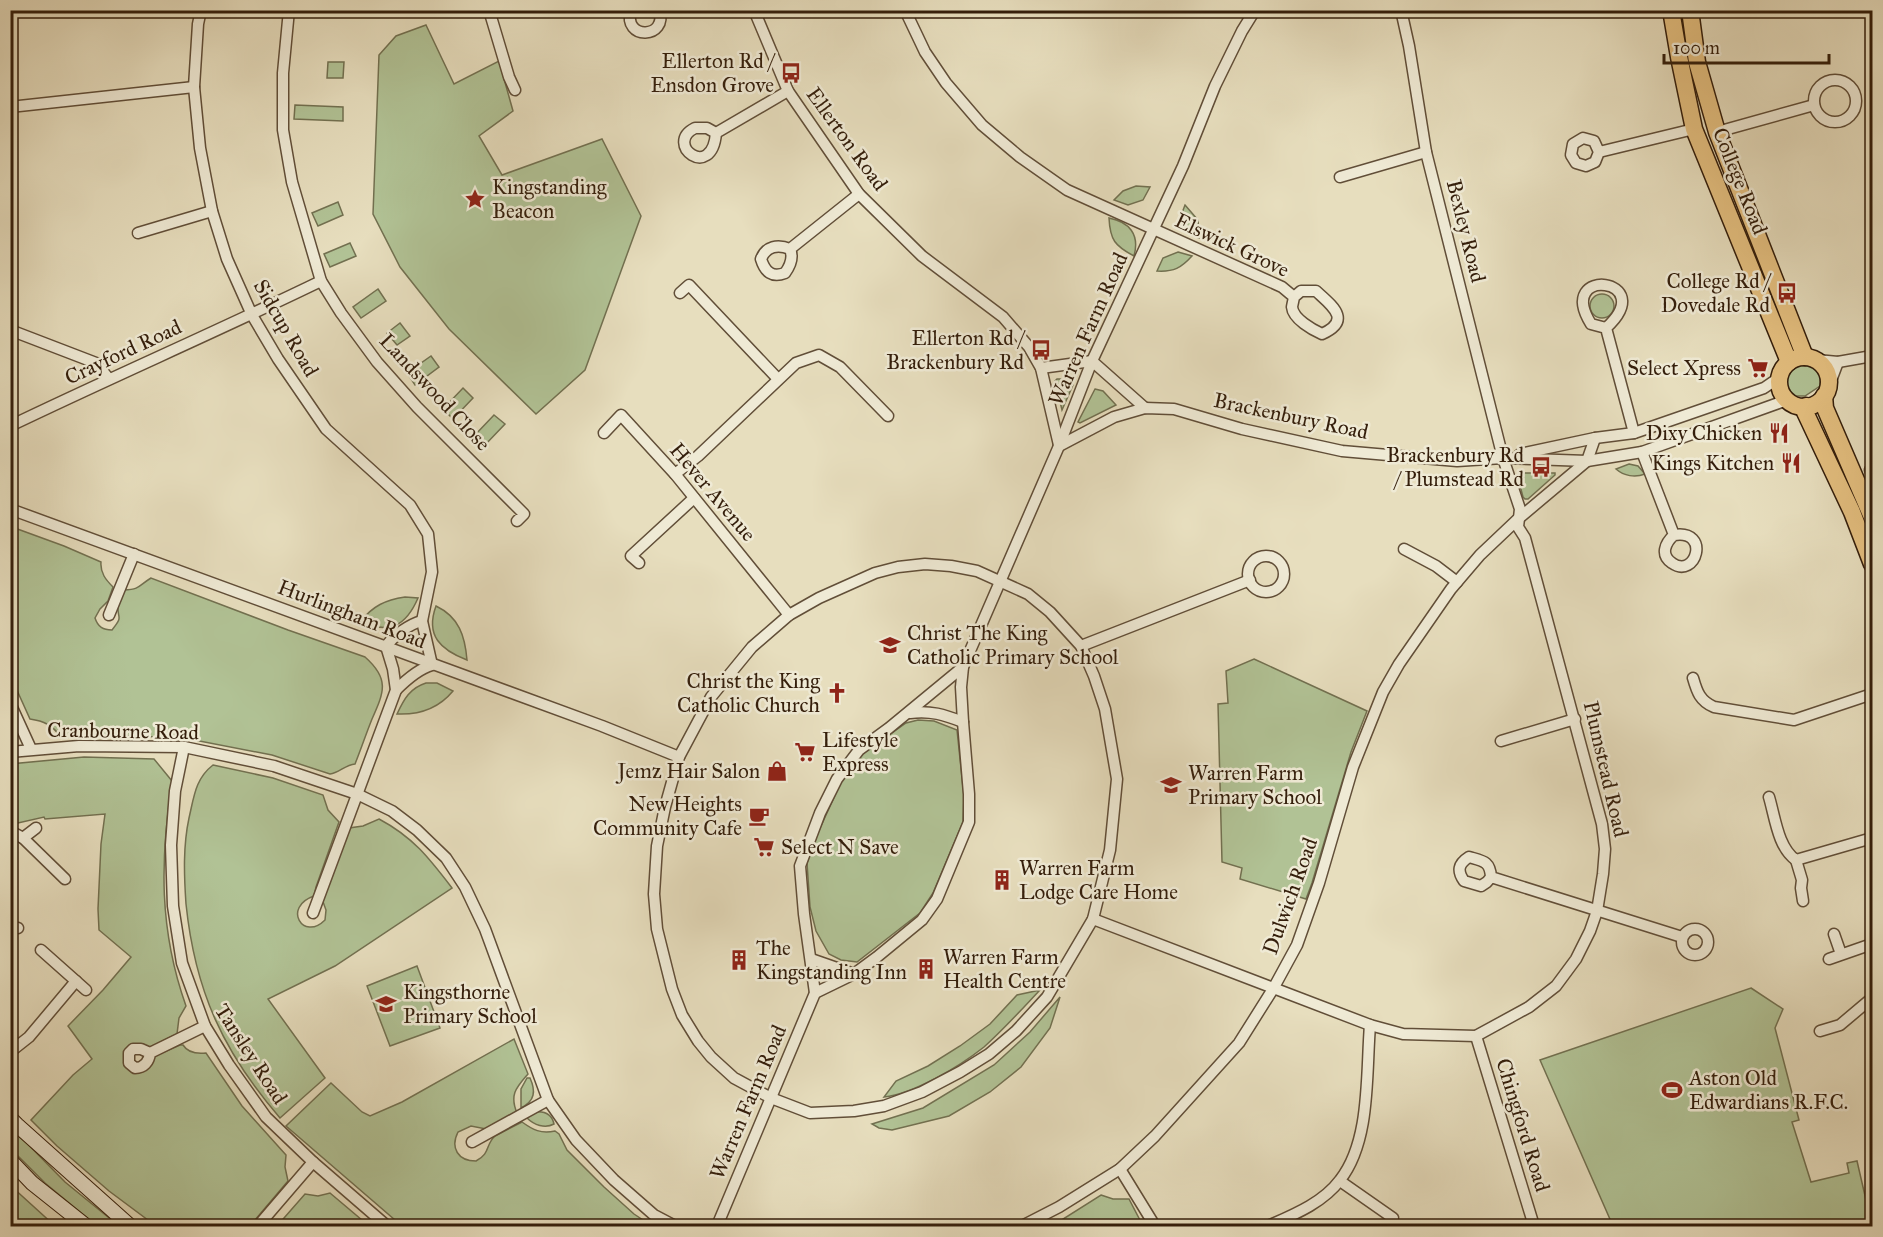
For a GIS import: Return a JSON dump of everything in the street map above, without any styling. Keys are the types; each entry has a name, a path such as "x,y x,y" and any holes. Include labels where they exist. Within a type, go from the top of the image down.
{"main road":[{"name":"College Road","path":"1671,10 1694,129 1804,360"},
{"name":"College Road","path":"1690,10 1697,62 1717,132 1804,360"},
{"path":"1826,391 1819,401 1806,406 1792,404 1780,388 1782,371 1804,360 1827,371 1826,391 1825,408 1872,518"},
{"path":"1806,406 1805,412 1852,512 1872,564"},
{"path":"10,1118 130,1227"},
{"path":"10,1160 32,1183 86,1227"}],"street":[{"name":"Sidcup Road","path":"201,10 194,87 200,148 212,211 227,259 252,315 278,359 326,429 410,505 428,534 432,572 422,621 432,665"},
{"name":"Landswood Close","path":"289,10 283,73 283,130 292,182 321,280 341,313 377,362 417,407 524,514 517,521"},
{"path":"489,10 515,90"},
{"path":"631,10 629,19 631,25 640,32 646,33 654,30 658,25 662,11"},
{"name":"Ellerton Road","path":"754,10 788,91 859,194 922,256 1003,317 1029,347 1041,368 1059,446"},
{"name":"Elswick Grove","path":"905,10 925,51 941,75 982,125 1020,157 1067,190 1263,277 1282,287 1294,297"},
{"name":"Warren Farm Road","path":"815,993 854,974 922,920 937,899 969,822 963,722 963,667 1059,446 1092,362 1183,166 1215,86 1255,10"},
{"name":"Bexley Road","path":"1401,10 1426,152 1503,458"},
{"path":"1834,80 1848,84 1856,96 1855,109 1840,122 1827,121 1817,112 1814,105 1816,91 1827,81 1834,80"},
{"path":"10,107 194,87"},
{"path":"716,133 788,91"},
{"path":"1717,132 1814,105"},
{"path":"1599,152 1694,129"},
{"path":"1340,177 1426,152"},
{"path":"790,249 859,194"},
{"path":"138,233 212,211"},
{"path":"252,315 321,280"},
{"path":"680,293 690,285 778,379"},
{"name":"Elswick Grove","path":"1301,291 1316,291 1337,311 1336,325 1323,334 1315,331 1295,314 1292,306 1294,297 1301,291"},
{"name":"Crayford Road","path":"10,426 252,315"},
{"path":"1606,328 1634,433"},
{"path":"10,330 96,363 109,379"},
{"path":"675,474 698,456 796,363 819,355 840,367 888,416"},
{"path":"1804,360 1838,362 1872,356"},
{"path":"1041,368 1092,362 1144,408"},
{"path":"1826,391 1838,362"},
{"name":"Brackenbury Road","path":"1503,458 1595,438 1634,433 1764,388 1780,377"},
{"name":"Brackenbury Road","path":"1059,446 1114,417 1144,408 1174,409 1242,429 1342,451 1457,461 1503,458 1587,461 1642,452 1787,400"},
{"name":"Hever Avenue","path":"604,433 621,415 675,474 789,615"},
{"path":"1518,519 1587,461 1595,438"},
{"path":"1642,452 1674,535"},
{"name":"Plumstead Road","path":"1093,919 1370,1025 1403,1034 1476,1036 1530,1007 1556,986 1576,959 1590,931 1597,911 1605,849 1603,832 1575,719 1525,538 1518,527 1520,509 1503,458"},
{"path":"639,563 631,556 694,498"},
{"name":"Hurlingham Road","path":"10,509 602,726 679,757"},
{"name":"Dulwich Road","path":"1022,1227 1120,1169 1155,1136 1239,1043 1297,945 1319,883 1353,767 1383,693 1416,639 1457,582 1480,555 1518,519"},
{"path":"1404,549 1436,566 1457,582"},
{"path":"109,615 134,554"},
{"path":"926,564 951,566 977,571 1000,580 1028,594 1043,606 1065,626 1081,646 1105,709 1117,779 1110,850 1093,919 1047,997 1016,1031 989,1053 960,1072 913,1096 884,1106 854,1111 810,1113 771,1098 734,1078 711,1057 682,1015 672,989 657,929 654,894 657,846 679,757 711,697 752,647 789,615 829,593 875,573 898,567 926,564"},
{"path":"1081,646 1250,580"},
{"path":"396,690 386,646 398,634 422,621"},
{"path":"313,913 396,690 424,667 432,665"},
{"name":"Warren Farm Road","path":"717,1227 815,993 800,866 809,838 837,779 859,750 907,714 963,667"},
{"path":"1693,678 1698,695 1705,703 1714,707 1794,720 1872,694"},
{"path":"10,703 31,749"},
{"path":"907,714 920,711 938,713 963,722"},
{"path":"1501,741 1575,719"},
{"name":"Cranbourne Road","path":"10,752 79,746 184,747 274,766 357,794 392,811 417,830 446,858 456,872 485,929 548,1100 576,1140 614,1180 654,1215 675,1227"},
{"name":"Tansley Road","path":"184,747 175,791 171,845 173,906 182,963 205,1026 266,1117 387,1227"},
{"path":"1769,797 1784,847 1796,860 1802,880 1803,901"},
{"path":"23,838 36,828"},
{"path":"10,831 23,838 65,879"},
{"path":"1796,860 1872,838"},
{"path":"1491,877 1682,937"},
{"path":"1834,934 1841,954"},
{"path":"1829,959 1872,944"},
{"path":"41,950 86,990"},
{"path":"811,959 854,974"},
{"path":"10,1052 28,1037 76,981"},
{"path":"1820,1031 1840,1025 1872,998"},
{"path":"1268,1227 1301,1212 1320,1199 1340,1181 1350,1166 1364,1122 1370,1025"},
{"path":"150,1053 205,1026"},
{"name":"Chingford Road","path":"1476,1036 1534,1227"},
{"path":"472,1142 548,1100"},
{"path":"258,1227 313,1162"},
{"path":"1120,1169 1155,1227"},
{"path":"1340,1181 1393,1218"}],"green space":[{"path":"426,25 454,84 499,61 513,111 479,136 502,175 602,139 641,216 585,370 536,414 449,329 400,267 373,214 379,55 396,36"},
{"path":"328,62 344,62 343,78 327,78"},
{"path":"295,105 343,107 343,121 294,119"},
{"path":"1136,186 1150,187 1143,200 1128,205 1114,200 1123,191"},
{"path":"338,202 343,215 318,226 312,213"},
{"path":"1185,205 1198,220 1199,238 1189,233 1183,226 1182,216"},
{"path":"1109,218 1122,223 1131,230 1135,241 1134,256 1122,249 1112,237"},
{"path":"350,243 356,256 330,267 324,254"},
{"path":"1178,252 1192,256 1177,268 1157,271 1163,258"},
{"path":"378,289 386,301 361,318 353,307"},
{"path":"1597,294 1607,294 1614,301 1614,311 1607,318 1597,318 1590,311 1590,301"},
{"path":"400,323 410,336 397,345 387,333"},
{"path":"431,356 439,367 415,385 407,373"},
{"path":"1808,363 1819,372 1820,386 1805,396 1796,396 1790,391 1786,380 1795,367"},
{"path":"1066,379 1073,385 1062,410 1055,381"},
{"path":"463,388 473,398 453,419 443,409"},
{"path":"1095,389 1103,391 1116,405 1080,423 1078,422"},
{"path":"494,415 505,424 485,445 475,435"},
{"path":"1629,464 1638,466 1645,474 1630,476 1616,469"},
{"path":"1520,473 1555,473 1555,475 1528,499 1525,499 1518,478"},
{"path":"12,527 101,562 101,570 113,587 108,601 95,618 103,629 112,630 118,622 118,603 124,590 137,588 151,578 365,657 378,672 382,693 355,764 330,774 272,755 184,738 110,735 61,737 47,724 30,719 11,677"},
{"path":"405,597 418,598 408,615 396,625 380,627 361,621 380,604"},
{"path":"436,606 444,610 459,628 465,643 467,660 450,652 434,634 433,617"},
{"path":"1254,659 1367,711 1351,752 1306,899 1240,879 1242,868 1222,862 1218,704 1228,703 1226,671"},
{"path":"426,683 437,683 453,691 441,702 428,709 397,714 408,695"},
{"path":"918,720 934,721 957,730 964,797 963,822 933,893 920,913 857,962 841,960 829,954 816,931 810,907 807,863 841,782 861,755 906,723"},
{"path":"84,757 154,759 172,781 165,839 164,895 171,950 186,1006 179,1018 177,1034 148,1048 133,1045 130,1069 180,1045 193,1052 206,1053 242,1106 286,1155 285,1167 288,1181 250,1226 156,1226 109,1191 31,1120 73,1075 92,1059 68,1026 131,957 99,930 101,844 105,814 45,819 44,817 18,823 11,820 10,764"},
{"path":"213,765 273,778 323,795 328,810 339,822 314,896 304,901 299,907 299,920 303,925 317,926 325,920 326,910 322,899 349,828 363,826 379,819 402,833 420,849 452,888 335,966 268,999 325,1078 280,1118 243,1069 215,1019 196,965 190,935 185,882 187,829 196,789 202,776"},
{"path":"417,966 440,1028 390,1046 367,986"},
{"name":"Aston Old Edwardians R.F.C.","path":"1751,988 1783,1009 1775,1028 1799,1120 1792,1122 1811,1182 1849,1173 1847,1163 1857,1161 1872,1226 1613,1226 1540,1060"},
{"path":"1040,990 999,1033 974,1054 922,1085 909,1091 884,1097 896,1081 928,1066 990,1024 1017,995"},
{"path":"1060,997 1050,1028 1021,1067 990,1092 949,1116 892,1130 879,1128 872,1124 923,1108 994,1065 1030,1032"},
{"path":"514,1039 528,1074 515,1091 514,1101 517,1113 486,1129 471,1126 458,1132 455,1143 457,1152 464,1159 476,1161 484,1155 495,1136 522,1122 537,1131 555,1131 567,1150 604,1187 634,1214 652,1226 402,1226 286,1126 331,1083 362,1112 370,1116 402,1102"},
{"path":"527,1078 530,1078 532,1083 533,1095 532,1099 521,1108 521,1089"},
{"path":"535,1112 548,1114 554,1124 540,1126 533,1123 527,1118"},
{"path":"10,1126 65,1182 119,1226 97,1226 45,1183 11,1149"},
{"path":"11,1186 55,1226 11,1226"},
{"path":"330,1193 369,1226 277,1226 305,1194 318,1196"},
{"path":"1101,1195 1113,1199 1129,1199 1143,1226 1052,1226"}],"place":[{"name":"Ellerton Rd / Ensdon Grove","path":"791,73"},
{"name":"Kingstanding Beacon","path":"475,199"},
{"name":"College Rd / Dovedale Rd","path":"1787,293"},
{"name":"Ellerton Rd / Brackenbury Rd","path":"1041,350"},
{"name":"Select Xpress","path":"1758,368"},
{"name":"Dixy Chicken","path":"1779,433"},
{"name":"Kings Kitchen","path":"1791,463"},
{"name":"Brackenbury Rd / Plumstead Rd","path":"1541,467"},
{"name":"Christ The King Catholic Primary School","path":"890,645"},
{"name":"Christ the King Catholic Church","path":"837,693"},
{"name":"Lifestyle Express","path":"805,752"},
{"name":"Jemz Hair Salon","path":"777,771"},
{"name":"Warren Farm Primary School","path":"1171,785"},
{"name":"New Heights Community Cafe","path":"759,816"},
{"name":"Select N Save","path":"764,847"},
{"name":"Warren Farm Lodge Care Home","path":"1002,880"},
{"name":"The Kingstanding Inn","path":"739,960"},
{"name":"Warren Farm Health Centre","path":"926,969"},
{"name":"Kingsthorne Primary School","path":"386,1004"},
{"name":"Aston Old Edwardians R.F.C.","path":"1672,1090"}]}
